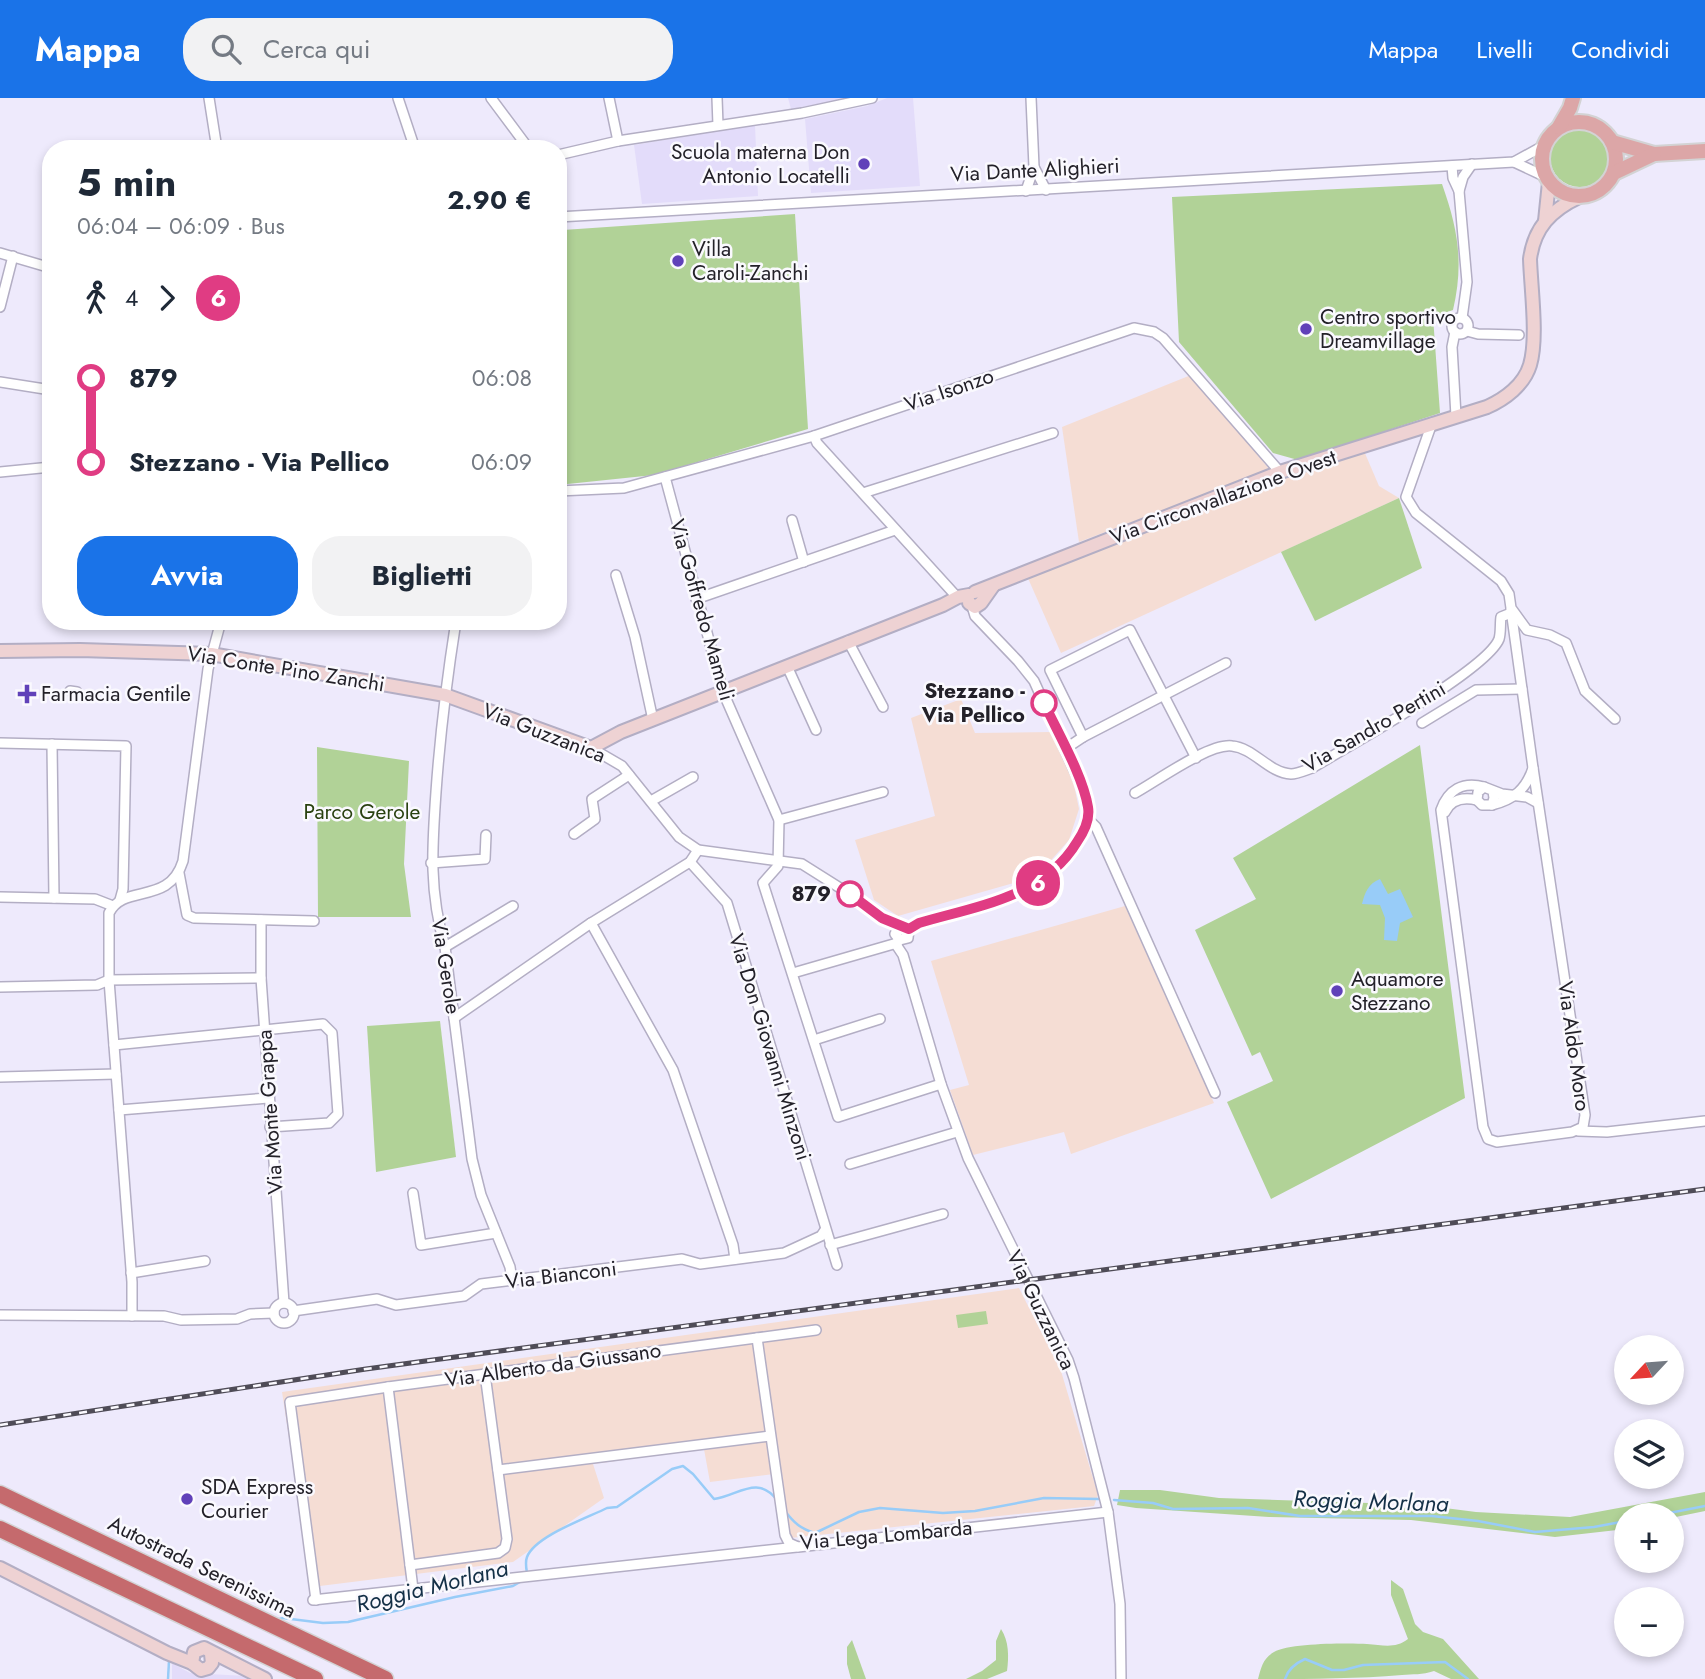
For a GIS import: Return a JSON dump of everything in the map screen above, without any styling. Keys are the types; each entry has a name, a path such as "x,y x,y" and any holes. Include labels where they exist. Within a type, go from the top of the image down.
{"highway":[{"name":"Autostrada Serenissima","path":"0,1494 385,1679"},
{"path":"0,1529 314,1679"}],"main road":[{"path":"1559,127 1570,123 1593,124 1612,142 1617,162 1614,173 1600,190 1579,197 1558,190 1548,179 1542,156 1545,145 1559,127 1573,98"},
{"path":"1578,98 1593,124"},
{"path":"1612,142 1654,154 1705,151"},
{"path":"1614,173 1654,154"}],"street":[{"path":"209,98 216,140"},
{"path":"398,98 412,140"},
{"path":"491,98 522,140"},
{"path":"609,98 618,141"},
{"path":"717,98 718,125"},
{"path":"567,153 618,141 802,113 872,98"},
{"path":"1026,191 1034,167 1031,98"},
{"name":"Via Dante Alighieri","path":"567,216 1514,162 1545,145"},
{"name":"Via Dante Alighieri","path":"1514,162 1548,179"},
{"path":"1459,191 1463,177 1472,164"},
{"path":"1452,166 1453,178 1459,191 1467,282 1462,318"},
{"path":"1034,167 1046,190"},
{"name":"Via Circonvallazione Ovest","path":"1545,221 1548,179"},
{"name":"Via Circonvallazione Ovest","path":"591,748 653,719 848,641 970,600 981,587 993,586 1280,472 1487,407 1504,398 1520,383 1530,366 1532,247 1545,221 1560,206 1579,197"},
{"path":"0,253 42,265"},
{"path":"0,307 13,256"},
{"path":"1462,318 1468,323 1467,331"},
{"path":"1457,416 1452,347 1455,332 1452,324 1462,318"},
{"name":"Via Isonzo","path":"567,491 610,490 814,436 1134,328 1154,332 1163,338 1280,472"},
{"path":"1455,332 1519,335"},
{"path":"0,382 42,389"},
{"path":"1433,423 1406,498 1416,513 1501,581 1508,594 1511,610 1527,630 1550,635 1566,643 1585,691 1615,719"},
{"path":"863,493 1053,433"},
{"path":"793,973 901,935 919,923 1006,898 1035,885 1071,852 1088,819 1084,792 1028,673 975,616 970,600 895,530 817,443 814,436"},
{"path":"0,472 42,468"},
{"name":"Via Goffredo Mameli","path":"665,477 723,692 779,820 778,859"},
{"path":"792,520 804,562"},
{"path":"696,599 895,530"},
{"path":"616,575 635,637 653,719"},
{"name":"Via Aldo Moro","path":"1511,610 1584,1115 1583,1127 1578,1131 1497,1143 1486,1136 1441,810 1446,798 1457,788 1472,784 1514,797 1527,797 1538,803"},
{"name":"Via Sandro Pertini","path":"1135,793 1218,746 1234,746 1290,774 1312,768 1434,694 1476,664 1499,639 1501,617 1511,610"},
{"path":"218,630 211,654 179,873 187,915 194,918 314,921"},
{"name":"Via Gerole","path":"455,630 444,695 431,863 438,923 445,947 472,1158 481,1195 510,1267 512,1281"},
{"path":"1083,737 1050,670 1130,630 1196,758"},
{"path":"848,641 883,707"},
{"name":"Via Conte Pino Zanchi","path":"0,651 80,650 211,654 444,695"},
{"path":"1065,749 1083,737 1226,663"},
{"path":"787,666 816,730"},
{"path":"1422,723 1476,691 1522,689"},
{"name":"Via Guzzanica","path":"444,695 591,748 615,760 679,837 698,849"},
{"path":"0,743 126,746 123,889 108,919 109,980 132,1316"},
{"path":"52,744 54,898"},
{"path":"1442,824 1446,809 1453,802 1467,797 1482,805 1492,805 1514,797 1529,781 1533,768"},
{"path":"574,834 595,819 592,799 629,775"},
{"path":"651,801 693,777"},
{"path":"1477,800 1478,792 1488,789 1494,798 1492,805"},
{"path":"779,820 883,792"},
{"path":"1088,819 1101,837 1215,1093"},
{"path":"431,863 485,859 486,835"},
{"path":"454,1018 591,923 690,862 698,849 802,864 848,893 901,935"},
{"path":"778,859 778,866 763,883 838,1117 941,1084"},
{"name":"Via Don Giovanni Minzoni","path":"690,862 727,903 837,1265"},
{"path":"0,897 95,899 116,903 161,889 179,873"},
{"path":"445,947 513,906"},
{"name":"Via Monte Grappa","path":"261,920 261,978 268,1098 284,1303"},
{"path":"591,923 673,1070 733,1245 734,1259"},
{"name":"Via Guzzanica","path":"901,935 903,955 957,1132 1013,1252 1068,1360 1074,1378 1108,1511 1120,1604 1121,1679"},
{"path":"0,987 97,985 109,980 261,978"},
{"path":"814,1040 880,1019"},
{"path":"114,1045 323,1024 332,1033 338,1114 329,1123 270,1127"},
{"path":"0,1077 116,1074"},
{"path":"119,1114 268,1098"},
{"path":"1578,1131 1607,1132 1705,1121"},
{"path":"850,1164 957,1132"},
{"path":"413,1192 421,1245 496,1233"},
{"path":"830,1245 943,1214"},
{"name":"Via Bianconi","path":"0,1315 164,1315 181,1320 237,1319 250,1314 274,1313 276,1320 285,1323 293,1317 293,1311 377,1299 396,1305 464,1296 481,1284 682,1259 700,1264 783,1253 821,1236 825,1230"},
{"path":"131,1273 205,1261"},
{"path":"274,1313 278,1305 284,1303 293,1311"},
{"name":"Via Alberto da Giussano","path":"413,1589 314,1600 290,1402 816,1330"},
{"name":"Via Lega Lombarda","path":"757,1338 785,1535 789,1543 798,1547 1108,1511"},
{"path":"410,1565 498,1553 505,1548 485,1374"},
{"path":"388,1387 413,1589 798,1547"},
{"path":"498,1470 770,1436"},
{"path":"0,1568 147,1642 193,1658 201,1670 211,1660"},
{"path":"193,1658 204,1648 211,1660 262,1678"}],"shaded area":[{"path":"788,98 849,98 791,109"},
{"name":"Scuola materna Don Antonio Locatelli","path":"887,98 913,98 920,186 811,193 805,119 867,106"},
{"path":"755,125 758,196 642,204 634,145"},
{"path":"1191,375 1270,470 1079,542 1062,427"},
{"path":"1364,451 1379,486 1399,498 1061,653 1027,576 1279,480"},
{"path":"961,699 975,733 1051,732 1073,780 1079,809 1069,840 1045,867 1024,880 898,916 874,900 855,840 935,816 911,718"},
{"path":"1125,906 1214,1103 1071,1154 1064,1132 973,1155 950,1090 969,1085 931,961"},
{"path":"1019,1288 1061,1371 1098,1495 1094,1506 790,1538 782,1473 710,1482 704,1449 593,1464 604,1498 513,1562 312,1587 282,1392"},
{"path":"172,1663 190,1673 246,1676 252,1679 172,1679"}],"green space":[{"path":"1580,127 1597,132 1605,140 1610,157 1605,174 1597,182 1580,187 1563,182 1555,174 1550,157 1555,140 1563,132"},
{"name":"Centro sportivo Dreamvillage","path":"1442,184 1452,216 1459,261 1453,310 1433,317 1440,413 1298,460 1273,453 1179,342 1172,197"},
{"path":"795,214 808,429 654,475 567,484 567,230"},
{"path":"1399,498 1422,568 1315,621 1281,552"},
{"name":"Aquamore Stezzano","path":"1420,745 1465,1098 1271,1199 1227,1102 1273,1081 1260,1052 1252,1056 1195,930 1256,899 1233,858"},
{"name":"Parco Gerole","path":"317,747 409,761 404,864 411,917 318,917"},
{"path":"440,1021 456,1157 376,1172 367,1026"},
{"path":"986,1311 988,1324 958,1328 956,1315"},
{"path":"1120,1490 1160,1490 1219,1498 1369,1503 1397,1508 1437,1507 1570,1517 1614,1509 1614,1530 1555,1537 1411,1520 1269,1517 1117,1505"},
{"path":"1705,1492 1705,1511 1684,1515 1684,1503 1646,1503"},
{"path":"1391,1580 1403,1589 1415,1624 1423,1632 1443,1639 1479,1679 1451,1679 1434,1671 1366,1677 1258,1679 1267,1657 1282,1649 1333,1644 1394,1645 1408,1639 1391,1595"},
{"path":"1001,1629 1008,1649 1007,1671 987,1679 966,1679 996,1660 996,1641"},
{"path":"852,1640 866,1679 851,1679 847,1664 847,1647"}],"water":[{"path":"1380,879 1388,894 1400,889 1413,917 1400,923 1397,941 1384,940 1385,918 1380,905 1362,904 1368,889"}],"waterway":[{"name":"Roggia Morlana","path":"527,1573 527,1557 540,1542 575,1522 607,1508 617,1507 672,1469 683,1466 714,1499 755,1487 770,1492 777,1500"},
{"name":"Roggia Morlana","path":"785,1511 798,1525 815,1533 859,1512 880,1508 943,1513 975,1511 1044,1498 1099,1499"},
{"name":"Roggia Morlana","path":"1114,1500 1153,1503 1173,1509 1248,1508 1300,1516 1432,1516 1478,1521 1535,1532 1614,1523"},
{"name":"Roggia Morlana","path":"1684,1510 1705,1506"},
{"name":"Roggia Morlana","path":"276,1620 283,1618 323,1623 348,1622 513,1586 525,1579"},
{"path":"1285,1679 1288,1672 1305,1659 1332,1670 1363,1665 1445,1662 1468,1679"},
{"name":"Roggia Morlana","path":"168,1679 169,1661"}],"railway":[{"path":"0,1425 366,1369 1705,1189"}],"bus line":[{"name":"6","path":"850,894 882,918 909,929 919,923 1018,894 1035,885 1060,864 1079,839 1088,819 1088,808 1084,792 1044,703"}],"place":[{"name":"Scuola materna Don Antonio Locatelli","path":"864,164"},
{"name":"Villa Caroli-Zanchi","path":"678,261"},
{"name":"Centro sportivo Dreamvillage","path":"1306,329"},
{"name":"Farmacia Gentile","path":"27,694"},
{"name":"Stezzano - Via Pellico","path":"1044,703"},
{"name":"879","path":"850,894"},
{"name":"Aquamore Stezzano","path":"1337,991"},
{"name":"SDA Express Courier","path":"187,1499"}]}
